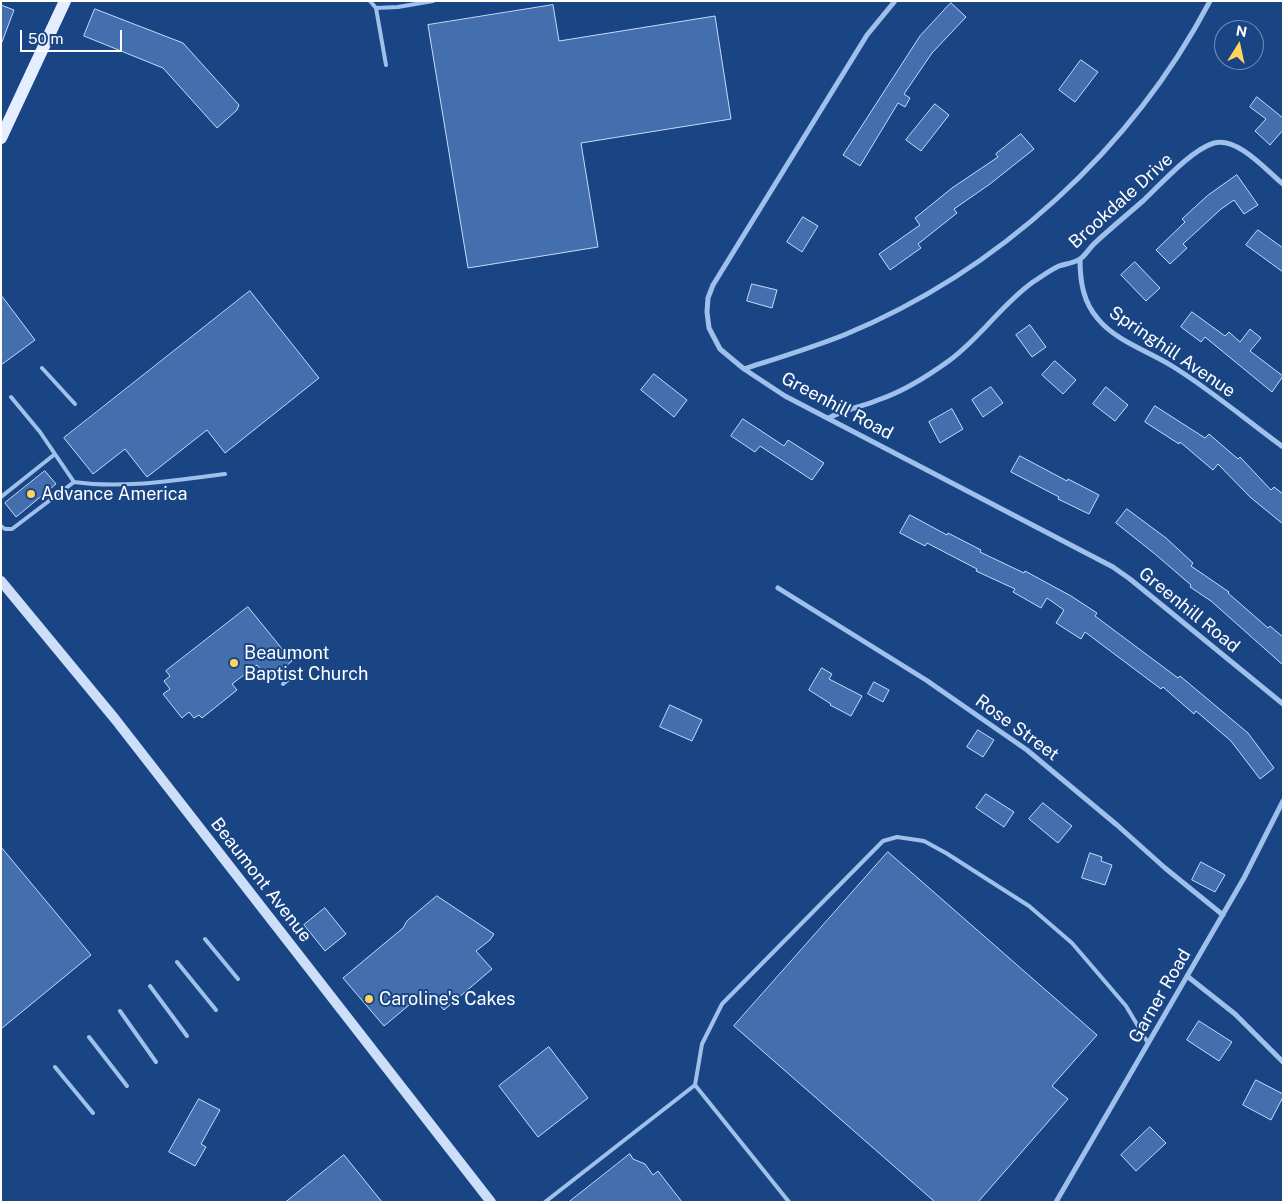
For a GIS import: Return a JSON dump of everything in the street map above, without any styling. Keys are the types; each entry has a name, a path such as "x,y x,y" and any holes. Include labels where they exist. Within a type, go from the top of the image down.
{"main road":[{"path":"1,138 65,1"}],"street":[{"name":"Greenhill Road","path":"895,1 868,35 712,284 707,305 709,328 720,349 785,396 1113,567 1283,704"},
{"path":"744,368 795,353 845,334 894,312 940,286 1028,224 1106,150 1140,109 1172,66 1210,1"},
{"name":"Brookdale Drive","path":"829,418 839,412 878,401 921,380 952,358 973,340 1007,304 1033,282 1056,267 1080,259 1168,176 1192,156 1214,143 1234,144 1283,184"},
{"name":"Springhill Avenue","path":"1080,259 1083,291 1089,306 1098,319 1110,330 1173,366 1283,447"},
{"name":"Beaumont Avenue","path":"1,581 114,719 491,1202"},
{"name":"Rose Street","path":"778,588 926,680 1027,750 1223,915"},
{"name":"Garner Road","path":"1056,1202 1223,915 1283,801"},
{"path":"1187,976 1235,1014 1283,1062"}],"lane":[{"path":"370,1 376,8 386,65"},
{"path":"376,8 398,7 432,1"},
{"path":"42,368 75,404"},
{"path":"11,397 40,432 74,482"},
{"path":"1,497 55,454"},
{"path":"1,526 4,529 12,529 74,482 108,485 225,474"},
{"path":"283,684 290,678"},
{"path":"546,1202 696,1085 702,1044 722,1004 882,841 897,838 924,841 1029,906 1072,943 1126,1006 1148,1043"},
{"path":"205,940 238,980"},
{"path":"177,962 216,1010"},
{"path":"150,986 187,1036"},
{"path":"120,1011 156,1062"},
{"path":"89,1037 127,1086"},
{"path":"55,1067 93,1113"},
{"path":"696,1085 789,1202"}],"building":[{"path":"951,3 966,17 932,53 904,94 910,98 905,107 898,103 860,166 843,155 920,36"},
{"path":"1,5 14,10 2,42 1,42"},
{"path":"553,5 559,41 715,16 731,119 581,143 598,247 468,268 428,25"},
{"path":"95,9 183,43 239,105 237,110 217,128 163,68 84,36"},
{"path":"1081,60 1098,72 1075,102 1059,90"},
{"path":"1257,97 1283,118 1283,130 1270,145 1255,131 1266,119 1250,107"},
{"path":"935,104 949,115 921,151 906,140"},
{"path":"1021,134 1034,149 990,184 954,209 957,213 918,244 921,248 890,270 879,254 920,225 915,218 952,188 998,157 996,154"},
{"path":"1237,175 1258,205 1244,214 1234,200 1221,209 1183,244 1187,248 1170,264 1156,250 1185,222 1182,219 1207,196"},
{"path":"803,217 818,226 802,252 787,242"},
{"path":"1258,230 1283,248 1283,272 1246,245"},
{"path":"1135,262 1160,288 1146,301 1121,275"},
{"path":"752,284 777,290 772,308 747,301"},
{"path":"250,291 319,378 225,453 207,430 147,477 125,449 93,474 64,438"},
{"path":"1,295 35,340 1,365"},
{"path":"1192,312 1225,336 1229,332 1240,342 1250,329 1261,338 1250,351 1283,376 1272,392 1205,337 1201,342 1181,327"},
{"path":"1030,325 1046,347 1032,357 1016,335"},
{"path":"1055,361 1076,380 1063,394 1042,375"},
{"path":"654,374 687,400 674,417 641,390"},
{"path":"991,387 1003,403 983,417 972,400"},
{"path":"1106,387 1128,405 1115,421 1093,404"},
{"path":"1155,406 1205,438 1209,434 1238,459 1240,457 1271,490 1274,487 1283,494 1283,524 1250,497 1218,464 1213,470 1180,442 1179,444 1145,422"},
{"path":"952,409 963,429 940,443 929,422"},
{"path":"743,419 784,446 788,440 824,463 812,480 760,446 755,452 731,436"},
{"path":"1020,456 1067,481 1068,479 1099,495 1089,514 1011,472"},
{"name":"Advance America","path":"45,471 56,484 16,517 5,503"},
{"path":"1127,509 1166,538 1193,563 1191,566 1229,592 1268,628 1270,626 1283,637 1283,665 1211,601 1190,587 1191,585 1116,523"},
{"path":"910,515 947,535 948,533 981,550 980,552 1024,573 1025,571 1071,596 1097,613 1095,616 1178,678 1180,676 1248,733 1274,768 1260,779 1231,741 1196,711 1194,714 1163,687 1161,689 1085,632 1081,639 1056,623 1064,610 1047,598 1041,608 1013,592 1015,589 976,571 977,569 927,543 925,546 900,533"},
{"name":"Beaumont Baptist Church","path":"248,607 292,661 275,675 274,673 268,678 257,665 232,684 237,690 202,718 199,715 194,718 189,712 182,718 163,694 170,689 164,681 170,676 166,671"},
{"path":"822,668 832,674 829,679 862,696 851,716 830,705 809,690"},
{"path":"874,682 889,690 883,702 868,694"},
{"path":"670,705 702,720 692,741 660,727"},
{"path":"978,730 994,740 983,757 967,747"},
{"path":"986,794 1014,812 1004,827 976,808"},
{"path":"1043,803 1072,826 1058,843 1029,819"},
{"path":"1,847 91,955 1,1029"},
{"path":"888,852 1097,1035 1052,1086 1068,1099 978,1202 935,1202 734,1026"},
{"path":"1090,853 1102,857 1101,861 1112,865 1105,885 1082,878"},
{"path":"1201,862 1225,875 1215,892 1192,880"},
{"path":"437,896 494,934 490,940 476,951 492,969 444,1010 427,990 384,1026 343,978 403,928 407,921"},
{"path":"325,908 346,934 325,951 304,925"},
{"path":"1199,1021 1232,1042 1219,1061 1187,1040"},
{"path":"549,1047 588,1098 538,1137 499,1086"},
{"path":"1256,1080 1283,1094 1271,1120 1243,1105"},
{"path":"199,1099 220,1110 201,1144 206,1147 195,1166 169,1152"},
{"path":"1150,1127 1166,1143 1136,1171 1121,1155"},
{"path":"630,1154 633,1159 645,1164 653,1175 658,1171 682,1202 569,1202"},
{"path":"344,1155 382,1202 286,1202"}],"place":[{"name":"Advance America","path":"31,494"},
{"name":"Beaumont Baptist Church","path":"234,663"},
{"name":"Caroline's Cakes","path":"369,999"}]}
